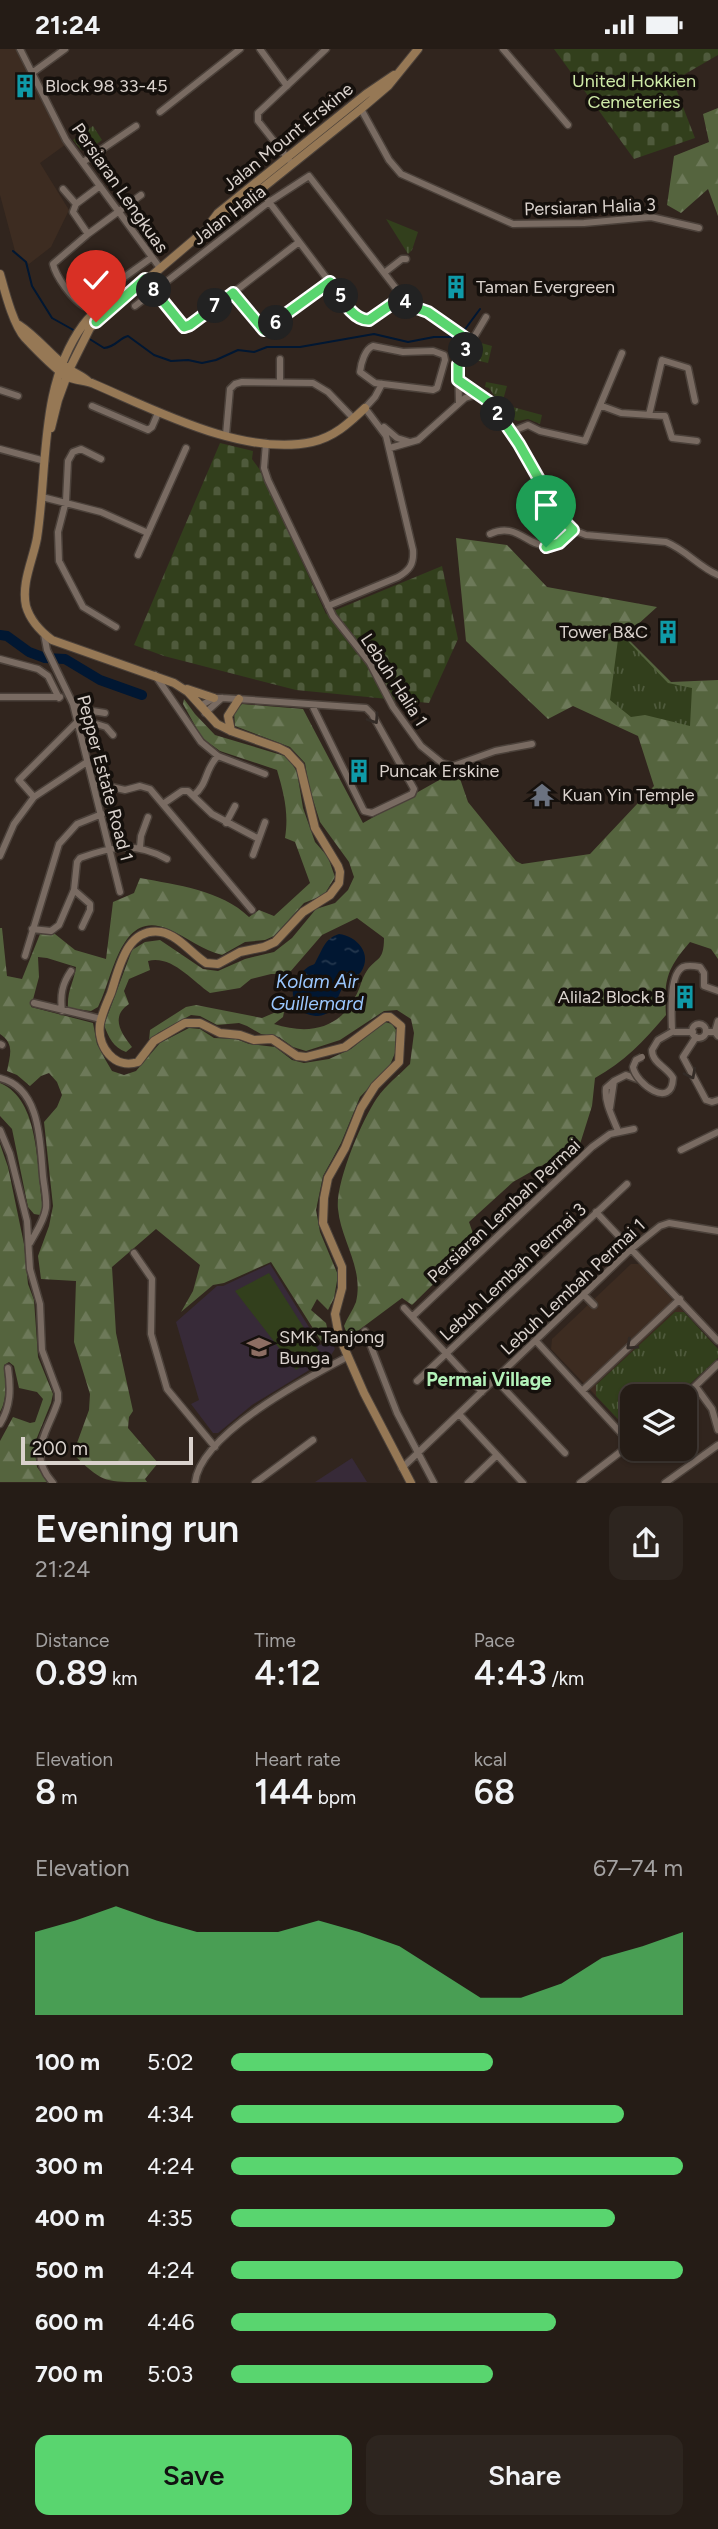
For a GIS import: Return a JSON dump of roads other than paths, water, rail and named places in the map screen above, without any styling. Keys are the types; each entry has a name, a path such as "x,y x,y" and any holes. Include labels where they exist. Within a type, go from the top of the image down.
{"main road":[{"name":"Jalan Mount Erskine","path":"47,444 50,402 86,321 117,296 131,291 260,190 320,131 396,73 418,49"},
{"name":"Jalan Mount Erskine","path":"203,232 218,213 274,169 290,161 361,109 388,86 396,73"},
{"path":"320,131 330,128 355,109 361,109 360,104 371,92"},
{"path":"230,204 254,189 260,190 261,184 273,174 274,169"},
{"path":"0,274 3,294 24,336 65,370 82,375 90,382 158,413 226,435 265,443 294,444 315,442 334,435 365,408"},
{"name":"Jalan Mount Erskine","path":"44,634 31,617 25,595 37,539 47,444 65,370"},
{"path":"60,394 70,387 90,382"},
{"path":"44,634 60,644 218,698"},
{"path":"181,687 218,724 279,748 295,759 300,766 315,828 338,866 339,883 330,895 303,912 275,942 240,952 218,964 206,963 165,933 157,932 141,937 130,944 124,953 101,1019 100,1035 107,1052 125,1065 138,1062 154,1041 185,1023 200,1023 220,1033 272,1039 297,1056 306,1057 345,1047 385,1017 399,1022 401,1031 398,1062 375,1086 361,1108 345,1148 328,1178 323,1223 342,1267 342,1287 335,1324 347,1357 411,1482"},
{"path":"231,731 228,716 239,699"}],"street":[{"name":"Persiaran Lengkuas","path":"20,49 66,140 160,268"},
{"path":"32,73 65,49"},
{"path":"160,112 240,49"},
{"path":"260,49 287,86"},
{"path":"290,161 258,121 258,113 326,49"},
{"path":"503,49 568,125"},
{"name":"Persiaran Halia 3","path":"361,109 389,160 401,174 509,223 584,223 651,217 699,227"},
{"path":"83,162 136,126"},
{"name":"Jalan Halia","path":"135,306 269,202 309,176 384,273"},
{"path":"88,234 73,212 76,204 100,186"},
{"path":"63,189 76,204"},
{"path":"260,190 356,317 369,320 402,297"},
{"path":"141,195 53,264 66,286 84,306 151,258"},
{"path":"145,279 184,327 299,242"},
{"path":"406,259 402,259 384,273 402,297 411,306 428,312 471,342"},
{"path":"233,293 264,330 330,282"},
{"path":"459,403 458,364 486,317"},
{"path":"369,347 403,352 433,351 444,355 445,360 435,389 382,384 368,380 360,372 369,347"},
{"path":"510,432 528,425 540,431 585,441 622,353"},
{"path":"280,359 280,382"},
{"path":"649,415 662,360 688,368 692,376 695,401"},
{"path":"458,380 463,386 483,396 510,432 561,518 573,530 586,534 666,542 677,546 704,568 718,575"},
{"path":"226,435 229,393 232,386 242,382 306,381 319,385 354,419"},
{"path":"328,606 398,577 405,573 414,561 390,448 386,436 365,408 376,397 382,384"},
{"path":"0,390 18,396"},
{"path":"390,448 421,438 471,394 483,396"},
{"path":"602,405 621,413 667,417 672,439 697,441"},
{"path":"92,406 148,430 158,413"},
{"path":"376,422 397,438 412,443"},
{"name":"Lebuh Halia 1","path":"265,443 264,468 268,480 328,606 370,663 410,734 442,763 453,766 495,751 532,744"},
{"path":"138,555 186,448"},
{"path":"0,449 44,461"},
{"path":"101,459 81,449 73,452 68,461 66,502 58,532 59,561 83,607 116,627"},
{"path":"42,497 101,512 148,533"},
{"path":"490,534 505,529 546,547 559,543 573,530"},
{"name":"Pepper Estate Road 1","path":"44,634 47,650 77,720 120,892"},
{"path":"0,659 38,669 48,676 59,698"},
{"path":"155,675 201,742 218,756 265,774"},
{"path":"0,697 59,698 68,695"},
{"path":"203,709 218,698 366,708 372,714 414,789 412,794 372,813 364,811 312,705"},
{"path":"72,704 86,710 105,713"},
{"path":"34,797 19,780 77,720 107,727 113,735"},
{"path":"194,795 205,786 207,769 218,756"},
{"path":"0,856 14,824 34,797 87,762"},
{"path":"94,783 125,790 145,787 163,804 252,910"},
{"path":"163,804 182,791 188,791 201,805 226,823 257,838"},
{"path":"226,823 235,806"},
{"path":"24,956 59,844 77,824 102,814"},
{"path":"140,847 148,817"},
{"path":"253,855 265,822"},
{"path":"32,929 55,930 74,890 76,862 80,858 120,847 140,847 167,859"},
{"path":"74,890 90,904 82,927"},
{"path":"673,1032 672,995 679,970 684,967 700,967 704,973 704,986 718,991"},
{"path":"62,1011 64,982 71,971"},
{"path":"34,1003 101,1019"},
{"path":"718,1021 716,1034 706,1031 705,1027 699,1024 694,1028 683,1058 706,1100 718,1100"},
{"path":"618,1131 605,1094 606,1088 614,1081 630,1075 658,1094 668,1091 673,1086 673,1077 655,1057 651,1055 636,1060 633,1067 637,1078 657,1093 664,1093 669,1090 673,1078 654,1059 652,1050 658,1040 673,1032 703,1037 706,1031"},
{"path":"0,1078 16,1085 23,1094 36,1116 40,1135 46,1205 44,1217 29,1245"},
{"name":"Persiaran Lembah Permai","path":"413,1317 592,1147 610,1134 635,1129"},
{"path":"0,1130 24,1207 32,1279 40,1304 42,1350 58,1393 58,1401 39,1453 40,1464 53,1482"},
{"path":"681,1150 718,1132"},
{"name":"Lebuh Lembah Permai 3","path":"417,1381 627,1184"},
{"path":"596,1212 718,1341"},
{"name":"Lebuh Lembah Permai 1","path":"402,1468 630,1250 660,1226 669,1223 718,1231"},
{"path":"134,1253 152,1279 151,1334 167,1389 215,1447"},
{"path":"584,1295 594,1305"},
{"path":"582,1391 680,1299"},
{"path":"404,1308 482,1392"},
{"path":"365,1331 397,1413 434,1482"},
{"path":"536,1341 620,1431"},
{"path":"195,1482 201,1465 215,1447 244,1419 347,1357"},
{"path":"697,1386 718,1364"},
{"path":"0,1425 8,1408 11,1389 8,1368"},
{"path":"495,1379 565,1453"},
{"path":"697,1388 712,1409 718,1430"},
{"path":"459,1413 523,1482"},
{"path":"255,1482 313,1440"},
{"path":"665,1482 718,1445"},
{"path":"580,1482 620,1451"},
{"path":"468,1482 497,1455"}],"water":[{"name":"Kolam Air Guillemard","path":"339,934 357,942 364,953 364,965 361,972 342,989 329,1012 318,1016 308,1014 295,1003 294,986 303,971 315,964 327,942"}],"waterway":[{"path":"13,251 26,262 32,286 52,318 77,332"},
{"path":"463,332 480,309"},
{"path":"88,338 104,348 128,336 154,355 171,361 202,363 238,350 254,352 267,347 300,347 374,334 408,342 434,337 457,337"},
{"path":"0,635 7,636 29,652 45,658 65,659 100,680 142,695"}],"place":[{"name":"Block 98 33-45","path":"25,86"},
{"name":"Taman Evergreen","path":"456,287"},
{"name":"Tower B&C","path":"668,632"},
{"name":"Puncak Erskine","path":"359,771"},
{"name":"Kuan Yin Temple","path":"542,795"},
{"name":"Alila2 Block B","path":"685,997"},
{"name":"SMK Tanjong Bunga","path":"259,1347"}],"district":[{"name":"Permai Village","path":"489,1379"}],"park label":[{"name":"United Hokkien Cemeteries","path":"634,92"}]}
